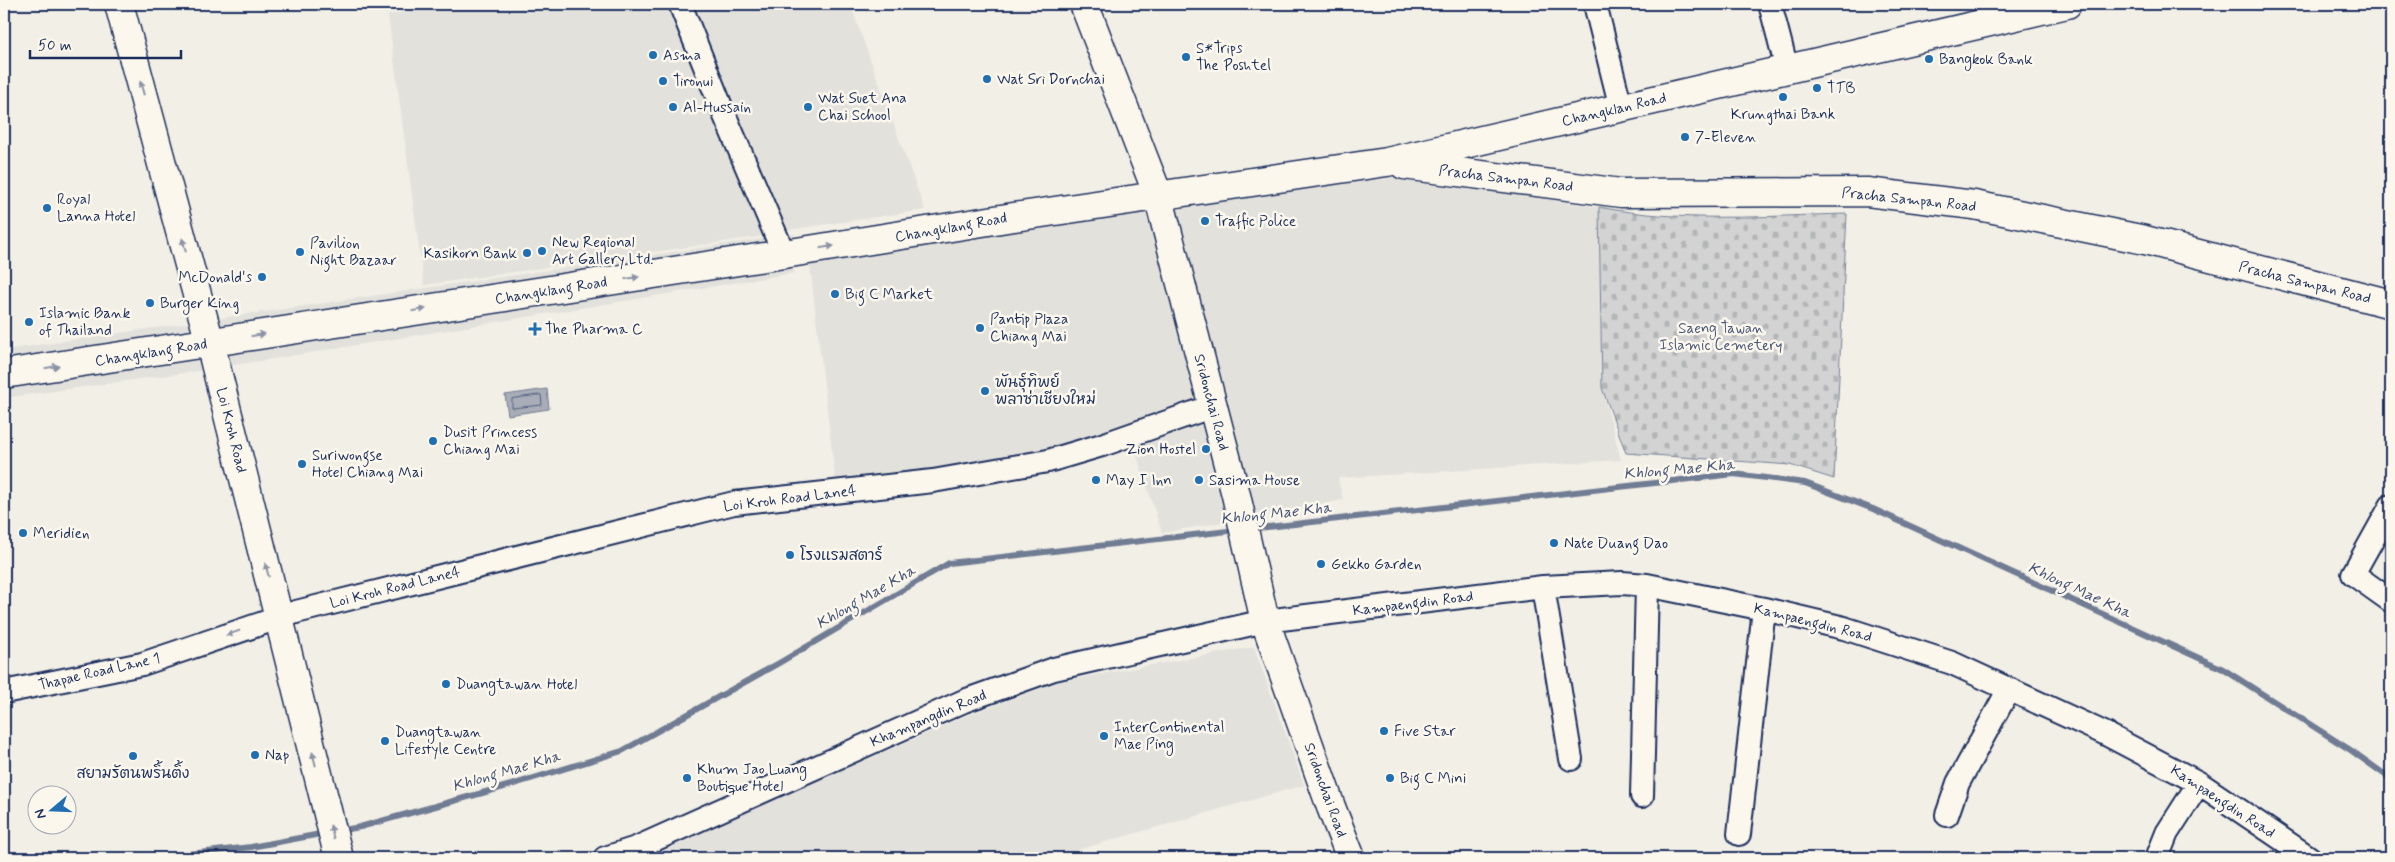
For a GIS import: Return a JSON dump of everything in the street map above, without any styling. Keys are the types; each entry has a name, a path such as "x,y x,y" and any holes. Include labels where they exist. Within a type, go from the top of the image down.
{"street":[{"name":"Loi Kroh Road","path":"118,4 210,343 339,858"},
{"path":"680,4 722,109 784,254"},
{"name":"Sridonchai Road","path":"1084,4 1158,195 1236,494 1265,621 1351,858"},
{"path":"1595,4 1621,108"},
{"path":"1770,4 1787,69"},
{"name":"Changklan Road","path":"1158,195 1388,162 2067,4"},
{"name":"Pracha Sampan Road","path":"1388,162 1620,193 1867,192 1974,205 2146,240 2391,304"},
{"name":"Changklang Road","path":"4,374 1158,195"},
{"name":"Loi Kroh Road Lane4","path":"279,617 734,503 933,480 1048,461 1102,445 1213,406"},
{"path":"2391,506 2353,574 2391,601"},
{"name":"Kampaengdin Road","path":"1265,621 1542,587 1622,584 1646,585 1764,609 1844,628 1943,660 2104,732 2199,783 2310,858"},
{"path":"1642,796 1646,585"},
{"path":"1542,587 1571,759"},
{"path":"1739,834 1764,609"},
{"name":"Thapae Road Lane 1","path":"4,692 142,664 279,617"},
{"name":"Khampangdin Road","path":"605,858 636,848 964,701 1054,669 1265,621"},
{"path":"1947,816 1958,783 2008,689"},
{"path":"2157,858 2168,833 2199,783"}],"shaded area":[{"path":"447,4 676,4 771,235 424,285 388,15"},
{"name":"Wat Suet Ana Chai School","path":"686,4 850,4 925,210 780,231"},
{"path":"1397,177 1599,207 1602,388 1621,460 1338,478 1343,500 1162,533 1129,431 1042,456 836,485 809,258"},
{"path":"794,234 794,273 205,370 4,398 4,350"},
{"name":"InterContinental Mae Ping","path":"1254,647 1304,785 1049,858 634,858 798,786 873,757 970,714 1061,681"}],"green space":[{"name":"Saeng Tawan Islamic Cemetery","path":"1599,207 1630,212 1691,217 1847,214 1834,479 1790,465 1626,453 1602,388"}],"water":[{"path":"547,389 549,409 508,415 505,395"}],"waterway":[{"name":"Khlong Mae Kha","path":"1250,529 1734,474 1805,483 1873,509 2223,669 2352,751 2391,779"},
{"name":"Khlong Mae Kha","path":"338,831 360,827 511,785 622,751 779,663 949,563 1237,530"},
{"name":"Khlong Mae Kha","path":"154,858 251,847 326,833"}],"place":[{"name":"Asma","path":"653,55"},
{"name":"S*Trips The Poshtel","path":"1186,57"},
{"name":"Bangkok Bank","path":"1929,59"},
{"name":"Wat Sri Dornchai","path":"987,79"},
{"name":"Tironui","path":"663,81"},
{"name":"TTB","path":"1817,88"},
{"name":"Krungthai Bank","path":"1783,97"},
{"name":"Al-Hussain","path":"673,107"},
{"name":"Wat Suet Ana Chai School","path":"808,107"},
{"name":"7-Eleven","path":"1685,137"},
{"name":"Royal Lanna Hotel","path":"47,208"},
{"name":"Traffic Police","path":"1205,221"},
{"name":"New Regional Art Gallery Ltd.","path":"542,251"},
{"name":"Pavilion Night Bazaar","path":"300,252"},
{"name":"Kasikorn Bank","path":"527,253"},
{"name":"McDonald's","path":"262,277"},
{"name":"Big C Market","path":"835,294"},
{"name":"Burger King","path":"150,303"},
{"name":"Islamic Bank of Thailand","path":"29,322"},
{"name":"Pantip Plaza Chiang Mai","path":"980,328"},
{"name":"The Pharma C","path":"535,329"},
{"name":"พันธุ์ทิพย์ พลาซ่าเชียงใหม่","path":"985,391"},
{"name":"Dusit Princess Chiang Mai","path":"433,441"},
{"name":"Zion Hostel","path":"1206,449"},
{"name":"Suriwongse Hotel Chiang Mai","path":"302,464"},
{"name":"May I Inn","path":"1096,480"},
{"name":"Sasima House","path":"1199,480"},
{"name":"Meridien","path":"23,533"},
{"name":"Nate Duang Dao","path":"1554,543"},
{"name":"โรงแรมสตาร์","path":"790,555"},
{"name":"Gekko Garden","path":"1321,564"},
{"name":"Duangtawan Hotel","path":"446,684"},
{"name":"Five Star","path":"1384,731"},
{"name":"InterContinental Mae Ping","path":"1104,736"},
{"name":"Duangtawan Lifestyle Centre","path":"385,741"},
{"name":"Nap","path":"255,755"},
{"name":"สยามรัตนพริ้นติ้ง","path":"133,756"},
{"name":"Khum Jao Luang Boutique Hotel","path":"687,778"},
{"name":"Big C Mini","path":"1390,778"}]}
